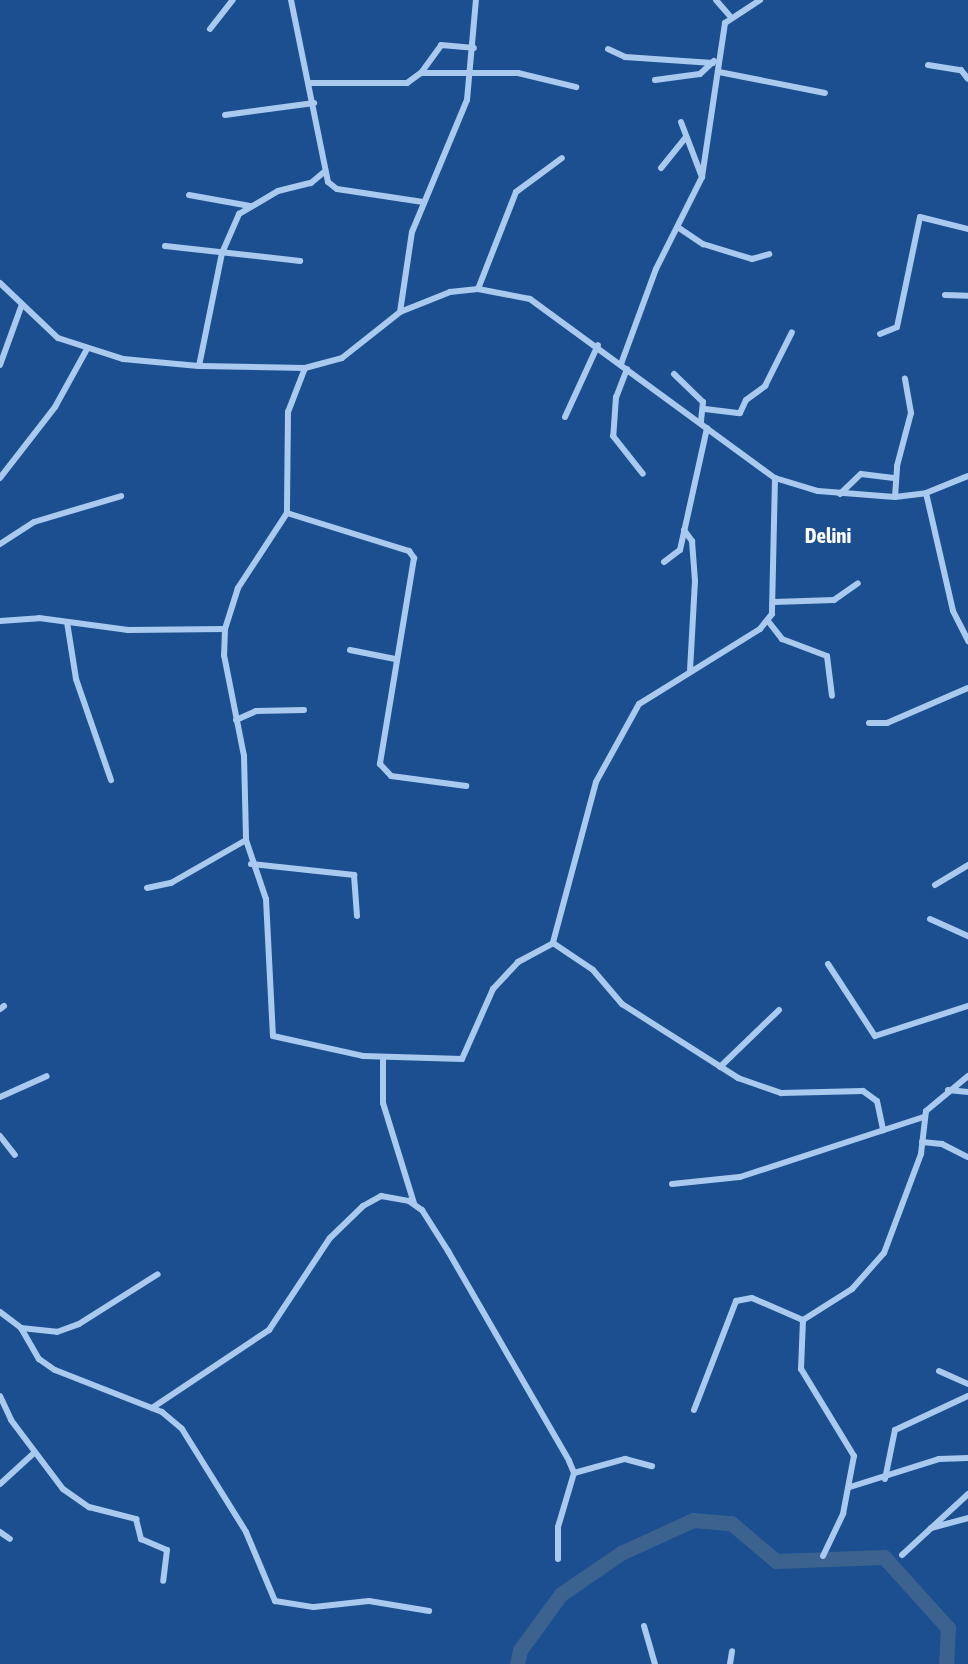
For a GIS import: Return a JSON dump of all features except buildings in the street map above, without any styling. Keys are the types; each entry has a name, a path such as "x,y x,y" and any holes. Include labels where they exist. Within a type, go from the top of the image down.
{"street":[{"path":"210,29 233,0"},
{"path":"291,0 314,103 324,172 337,189 423,202"},
{"path":"400,312 412,232 473,74 476,0"},
{"path":"716,0 729,15"},
{"path":"729,15 760,0"},
{"path":"643,474 614,436 616,397 656,269 679,228 702,177 729,15"},
{"path":"309,83 407,83 421,73 441,45 474,48"},
{"path":"608,49 625,57 713,63"},
{"path":"655,80 700,74 721,55"},
{"path":"928,65 961,70 968,79"},
{"path":"719,72 825,93"},
{"path":"421,73 518,73 576,87"},
{"path":"225,115 314,103"},
{"path":"681,122 702,177"},
{"path":"662,168 686,137"},
{"path":"478,289 516,192 562,158"},
{"path":"200,366 222,253 234,222 250,206 311,183 324,172"},
{"path":"189,195 250,206"},
{"path":"880,334 897,327 920,217 968,230"},
{"path":"679,228 703,244 752,260 769,254"},
{"path":"165,246 300,261"},
{"path":"0,283 21,307 58,338 123,359 200,366 304,368 342,358 400,312 450,291 478,289 530,299 598,345 775,478 840,494 895,497 926,493 968,476"},
{"path":"945,294 968,296"},
{"path":"0,365 21,307"},
{"path":"674,374 705,410 740,413 746,400 765,386 792,332"},
{"path":"565,417 598,345"},
{"path":"0,478 55,407 87,349"},
{"path":"304,368 288,412 287,513 238,588 225,629 225,670 244,761 246,840 252,864 266,899 273,1036 383,1058 468,1056 479,1013 493,989 518,962 553,943 596,782 644,698 768,621 774,602 775,478"},
{"path":"895,497 896,478 911,413 905,379"},
{"path":"701,422 705,410"},
{"path":"664,562 677,556 707,428"},
{"path":"840,494 861,474 896,478"},
{"path":"926,493 953,611 968,641"},
{"path":"0,544 34,522 121,496"},
{"path":"287,513 410,551 414,558 380,743 382,771 466,786"},
{"path":"684,530 692,541 695,581 690,670"},
{"path":"774,602 834,600 858,584"},
{"path":"0,621 67,622 128,630 225,629"},
{"path":"768,621 782,639 827,656 832,696"},
{"path":"67,622 76,679 111,780"},
{"path":"350,650 395,659"},
{"path":"870,723 887,723 968,688"},
{"path":"236,720 256,711 304,710"},
{"path":"147,888 171,883 246,840"},
{"path":"252,864 354,875 357,916"},
{"path":"935,885 968,865"},
{"path":"930,919 968,936"},
{"path":"553,943 593,970 622,1004 720,1067 771,1091 869,1094 877,1101 883,1130"},
{"path":"828,964 875,1036 968,1006"},
{"path":"720,1067 779,1010"},
{"path":"383,1058 383,1103 414,1203 448,1251 574,1473 558,1527 558,1559"},
{"path":"0,1097 47,1076"},
{"path":"672,1184 740,1178 924,1117 947,1090 968,1076"},
{"path":"947,1090 968,1092"},
{"path":"803,1320 852,1289 884,1253 922,1142 924,1117"},
{"path":"0,1136 15,1155"},
{"path":"922,1142 942,1143 968,1157"},
{"path":"152,1408 269,1330 330,1238 363,1206 381,1196 414,1203"},
{"path":"21,1328 57,1332 79,1324 158,1274"},
{"path":"694,1410 736,1301 752,1298 803,1320"},
{"path":"0,1312 21,1328 39,1359 55,1370 152,1408 170,1418 202,1453 258,1553 275,1601 314,1607 369,1601 429,1611"},
{"path":"803,1320 801,1369 821,1409 850,1447 854,1469 850,1487 823,1556"},
{"path":"939,1371 968,1384"},
{"path":"0,1396 34,1453 77,1500 139,1521 141,1539 167,1550 163,1581"},
{"path":"885,1479 895,1430 968,1396"},
{"path":"0,1484 34,1453"},
{"path":"850,1487 885,1479 939,1459 968,1458"},
{"path":"574,1473 625,1459 652,1466"},
{"path":"902,1556 968,1494"},
{"path":"931,1528 968,1518"},
{"path":"0,1532 10,1539"},
{"path":"644,1626 655,1664"},
{"path":"730,1664 732,1651"}],"waterway":[{"path":"517,1664 520,1650 561,1594 621,1553 693,1520 731,1523 776,1561 884,1557 948,1628 946,1664"}],"district":[{"name":"Delini","path":"828,535"}]}
